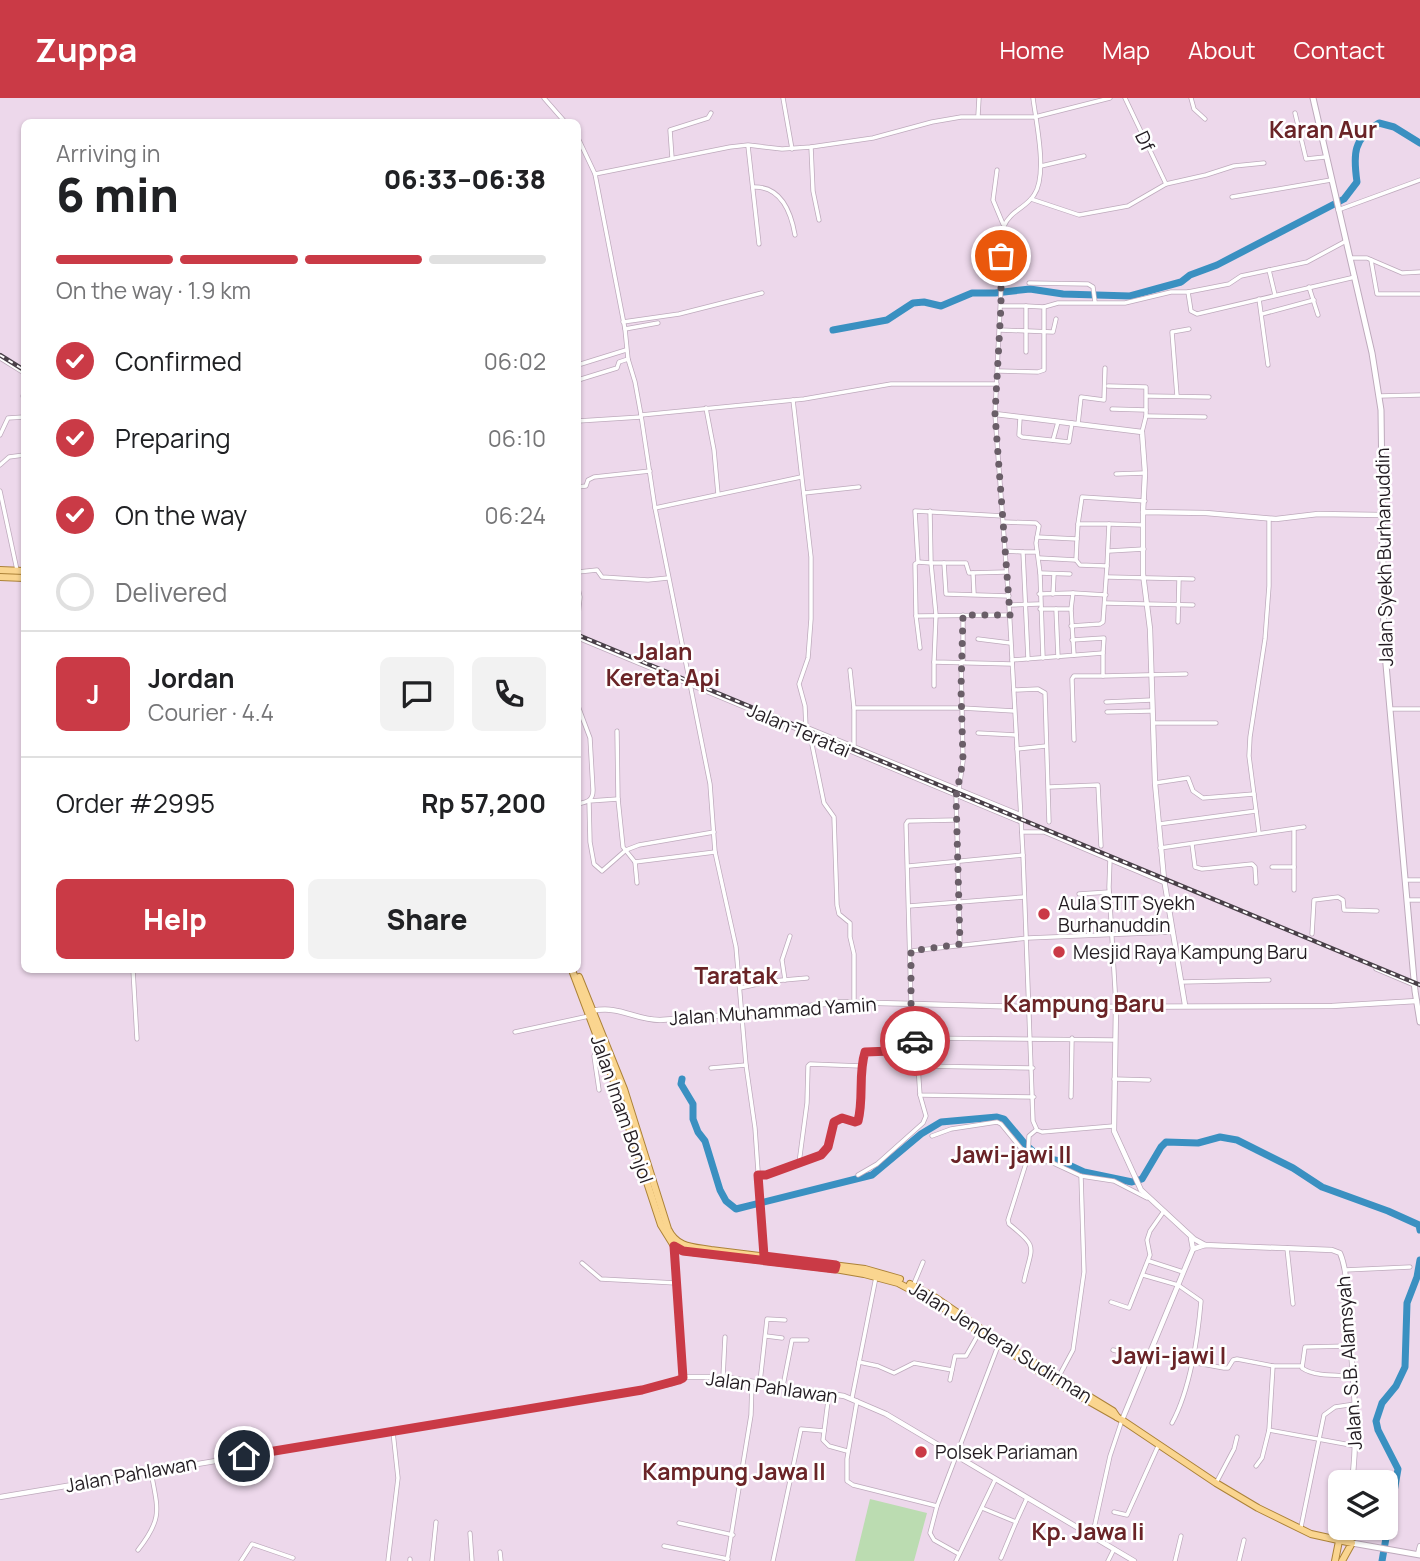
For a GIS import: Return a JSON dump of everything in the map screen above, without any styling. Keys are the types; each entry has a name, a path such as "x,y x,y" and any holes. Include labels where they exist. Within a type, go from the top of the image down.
{"main road":[{"name":"Jalan Syekh Burhanuddin","path":"1313,98 1351,258 1379,396 1383,601 1389,709 1420,1022"},
{"path":"0,570 21,570"},
{"path":"0,578 21,578"},
{"name":"Jalan Imam Bonjol","path":"575,973 621,1091 644,1163 675,1245"},
{"name":"Jalan Imam Bonjol","path":"590,1013 600,1044 621,1091"},
{"name":"Jalan Jenderal Sudirman","path":"675,1245 731,1255 877,1272 913,1286 1057,1380"},
{"name":"Jalan Jenderal Sudirman","path":"731,1255 764,1256 835,1267 877,1277 912,1290 964,1320 998,1346 1113,1411 1119,1418 1216,1483 1258,1508 1301,1530 1352,1543"},
{"path":"1335,1561 1341,1541"},
{"path":"1342,1561 1352,1543 1419,1555"}],"street":[{"path":"544,98 562,119"},
{"path":"783,98 792,149"},
{"path":"978,116 979,98"},
{"path":"1004,226 1009,216 1036,192 1041,166 1033,98"},
{"path":"595,174 748,145 792,149 873,138 932,122 978,116 1035,117 1110,98"},
{"name":"Df","path":"1125,98 1165,185"},
{"path":"1191,98 1194,109 1205,119"},
{"path":"672,158 670,130 708,118 711,113"},
{"path":"1295,113 1305,158 1308,160 1328,157"},
{"path":"581,144 595,174 625,329 626,350 635,382 655,508 710,784 715,852 737,947 746,1065 755,1128 764,1256"},
{"path":"748,145 759,244"},
{"path":"811,147 813,191 819,220"},
{"path":"1041,166 1084,156"},
{"path":"1031,199 1079,215 1128,206 1165,185 1206,176 1234,166 1264,163"},
{"path":"997,170 993,199 1004,226 995,414 1009,596 1028,938 1033,1121 1037,1130"},
{"path":"1232,197 1331,180"},
{"path":"1337,204 1420,180"},
{"path":"753,187 769,190 780,198 791,217 795,235"},
{"path":"1001,306 1051,307 1056,303 1125,303 1171,292 1188,292 1229,284 1241,276 1307,261 1346,241"},
{"path":"1351,258 1371,260 1402,272 1420,272"},
{"path":"1371,260 1377,294 1420,295"},
{"path":"1269,270 1275,296"},
{"path":"1188,292 1191,311 1194,314 1355,277"},
{"path":"1029,284 1088,284 1093,287 1095,302"},
{"path":"1309,288 1318,315"},
{"path":"623,322 678,314 762,293"},
{"path":"1259,299 1268,365"},
{"path":"1262,314 1314,300"},
{"path":"1026,306 1026,352"},
{"path":"999,371 1044,370 1044,307"},
{"path":"1000,330 1054,331 1056,319"},
{"path":"625,329 658,323"},
{"path":"1177,396 1172,332 1189,329"},
{"path":"581,364 626,350"},
{"path":"0,358 21,371"},
{"path":"581,379 617,369 619,362 628,359"},
{"path":"1020,418 1020,437 1069,442 1081,397 1105,398 1105,369"},
{"path":"581,421 793,400 891,384 997,384"},
{"path":"1108,386 1144,386 1147,396 1142,432 1145,474 1144,577 1150,629 1155,783 1160,848 1185,1005"},
{"path":"1379,396 1420,395"},
{"path":"1147,396 1209,397"},
{"path":"793,400 811,576 808,659 799,684 805,706 806,727 1020,814"},
{"path":"706,408 714,450 718,494"},
{"path":"1112,409 1146,410"},
{"path":"995,414 1142,432"},
{"path":"1146,416 1205,417"},
{"path":"0,435 8,418 21,417"},
{"path":"1053,440 1058,422"},
{"path":"0,464 13,456 21,455"},
{"path":"581,486 586,486 588,480 594,477 650,471"},
{"path":"1116,474 1145,474"},
{"path":"655,508 801,477"},
{"path":"804,493 859,487"},
{"path":"0,491 21,570"},
{"path":"1107,566 1080,565 1076,560 1082,497 1144,501"},
{"path":"920,648 916,616 915,564 918,562 914,513 930,511 1003,516"},
{"path":"930,511 936,615 934,686"},
{"path":"1143,512 1269,518 1324,514 1382,515"},
{"path":"1259,833 1249,756 1250,726 1265,639 1269,586 1269,518"},
{"path":"1004,522 1038,523 1042,658"},
{"path":"1078,524 1143,526"},
{"path":"1071,626 1101,624 1103,621 1109,524"},
{"path":"1037,537 1077,539"},
{"path":"1109,551 1144,549"},
{"path":"1006,551 1037,552"},
{"path":"1023,552 1028,659"},
{"path":"1039,558 1076,560"},
{"path":"918,562 965,563 967,572 973,573 1007,572"},
{"path":"944,563 946,594 1009,596"},
{"path":"581,572 597,570 602,577 645,580 669,578"},
{"path":"973,573 974,594"},
{"path":"1040,573 1070,574"},
{"path":"1053,594 1054,574"},
{"path":"1107,577 1193,579"},
{"path":"1178,622 1179,579"},
{"path":"1073,593 1071,626 1074,655"},
{"path":"1040,594 1106,595"},
{"path":"1105,603 1193,605"},
{"path":"1009,605 1071,609"},
{"path":"1056,609 1058,657"},
{"path":"960,944 956,796 963,761 963,615"},
{"path":"916,616 1010,615"},
{"path":"1072,639 1104,638 1103,676"},
{"name":"Jalan Teratai","path":"581,639 1021,822"},
{"path":"978,639 1010,643"},
{"path":"934,662 1012,662 1103,653"},
{"path":"850,670 854,747"},
{"path":"1074,740 1074,676 1186,674"},
{"path":"1013,690 1044,691 1049,822"},
{"path":"1106,702 1152,701"},
{"path":"854,708 1014,711"},
{"path":"1389,709 1420,709"},
{"path":"1107,712 1152,711"},
{"path":"581,714 590,738 593,790 589,801 590,842 594,864 598,870 606,870 626,850 646,843 714,832"},
{"path":"1152,723 1216,723"},
{"path":"617,731 618,799 623,847 635,862 637,883"},
{"path":"978,733 1016,735"},
{"path":"810,735 824,803 834,817 837,905 839,914 850,923 854,1002"},
{"path":"1017,749 1046,746"},
{"path":"1155,783 1188,778 1193,792 1203,798 1254,794"},
{"path":"1048,787 1098,785 1101,846"},
{"path":"581,803 618,799"},
{"path":"1158,824 1256,811"},
{"path":"758,1175 817,1157 826,1150 831,1139 832,1126 838,1119 858,1121 862,1097 861,1066 866,1052 918,1050 914,1038 911,1003 906,824 908,821 956,820"},
{"path":"1160,848 1304,827"},
{"path":"1294,829 1294,890"},
{"path":"1021,832 1044,832 1165,883"},
{"path":"1192,844 1195,867 1202,869 1252,864 1255,867 1256,883"},
{"path":"635,862 647,863 715,852"},
{"path":"909,866 1023,855"},
{"path":"1110,859 1109,892 1116,1006 1113,1126 1133,1177 1149,1199"},
{"path":"1272,867 1294,867"},
{"path":"1407,880 1420,880"},
{"path":"1079,894 1109,892"},
{"path":"909,906 1024,897"},
{"path":"1312,934 1314,901 1340,897 1344,910 1377,911"},
{"path":"1409,901 1420,900"},
{"path":"911,951 1028,938 1173,932"},
{"path":"785,980 782,960 790,936"},
{"path":"1376,969 1416,989"},
{"path":"133,973 137,1039"},
{"path":"740,988 807,978"},
{"path":"1182,982 1269,980"},
{"name":"Jalan Muhammad Yamin","path":"590,1013 617,1009 653,1020 854,1002 1030,1007 1332,1006 1418,1001"},
{"path":"1116,1014 1126,1006"},
{"path":"515,1032 590,1013"},
{"path":"914,1038 1115,1040"},
{"path":"1071,1097 1072,1038"},
{"path":"599,1090 594,1056 600,1044"},
{"path":"711,1068 746,1065"},
{"path":"799,1163 807,1103 808,1066 861,1066"},
{"path":"858,1175 882,1160 923,1123 926,1116 919,1095 918,1066 1033,1068"},
{"path":"1114,1079 1149,1080"},
{"path":"919,1095 1034,1097"},
{"path":"932,1136 951,1129 997,1122 1028,1157 1048,1161 1081,1176 1114,1181 1149,1199 1206,1245"},
{"path":"1024,1281 1032,1247 1029,1240 1008,1222 1028,1157 1030,1134 1037,1130 1045,1132 1113,1126"},
{"path":"1057,1380 1073,1350 1084,1272 1081,1176"},
{"path":"1111,1302 1129,1308 1148,1261 1150,1252 1147,1240 1154,1222 1164,1211"},
{"path":"1090,1535 1095,1524 1119,1418 1146,1362 1193,1249 1188,1233"},
{"path":"675,1245 683,1378"},
{"path":"1193,1249 1206,1245"},
{"name":"Jalan. S.B. Alamsyah","path":"1206,1245 1336,1251 1342,1256 1355,1404 1353,1470"},
{"path":"1287,1248 1293,1304"},
{"path":"1148,1261 1184,1272"},
{"path":"913,1286 923,1262"},
{"path":"582,1263 601,1279 676,1283"},
{"path":"1343,1270 1410,1267"},
{"path":"1143,1275 1178,1285 1201,1301 1197,1322 1198,1337 1181,1403 1172,1423"},
{"path":"877,1277 859,1362 845,1474 851,1483 937,1506"},
{"path":"760,1382 767,1318 785,1320"},
{"path":"950,1380 955,1356 966,1356 979,1333"},
{"path":"765,1336 782,1338"},
{"path":"723,1377 725,1337"},
{"path":"783,1386 792,1340 807,1340"},
{"path":"959,1553 931,1537 937,1506 998,1346"},
{"path":"1350,1346 1305,1347 1302,1366 1304,1371 1308,1372 1353,1376"},
{"path":"1113,1350 1146,1362"},
{"path":"1191,1362 1224,1368 1228,1368 1233,1360 1237,1359 1273,1366 1302,1366"},
{"path":"859,1362 894,1373 914,1363 952,1370"},
{"path":"1256,1465 1262,1458 1269,1430 1273,1366"},
{"name":"Jalan Pahlawan","path":"0,1497 642,1390 673,1384 683,1378 723,1377 829,1393 886,1414 1134,1561"},
{"path":"664,1546 728,1560 751,1415 752,1381"},
{"path":"829,1393 823,1440 826,1444 848,1452"},
{"path":"1301,1530 1327,1411 1355,1404"},
{"path":"773,1561 801,1429 824,1431"},
{"path":"1269,1430 1356,1446"},
{"path":"388,1561 398,1476 393,1432"},
{"path":"1216,1483 1234,1449 1237,1437"},
{"path":"1114,1512 1127,1515 1159,1444"},
{"path":"138,1550 157,1520 150,1470"},
{"path":"956,1561 995,1480"},
{"path":"1003,1560 1027,1498"},
{"path":"982,1508 1016,1522"},
{"path":"432,1561 436,1522"},
{"path":"679,1523 733,1535"},
{"path":"470,1533 472,1561"},
{"path":"1175,1561 1181,1536"},
{"path":"1239,1561 1244,1540"},
{"path":"241,1561 252,1544 293,1558"},
{"path":"1419,1555 1420,1546"},
{"path":"1108,1561 1114,1549"},
{"path":"500,1552 501,1561"}],"green space":[{"path":"870,1499 927,1513 914,1561 855,1561"}],"waterway":[{"path":"833,330 887,320 913,303 924,302 941,306 972,293 1030,289 1063,294 1130,296 1181,282 1190,275 1217,265 1344,199 1357,182 1355,155 1360,141 1379,123 1394,127 1420,143"},
{"path":"682,1079 681,1084 693,1104 693,1119 705,1141 720,1190 726,1201 736,1209 872,1175 921,1134 941,1122 997,1117 1004,1119 1025,1144 1044,1158 1060,1161 1084,1172 1132,1182 1142,1179 1166,1142 1198,1143 1220,1137 1237,1140 1293,1168 1322,1187 1388,1211 1419,1225 1420,1230"},
{"path":"1382,1561 1398,1469 1376,1421 1382,1403 1396,1386 1405,1367 1407,1303 1420,1260"}],"railway":[{"path":"0,355 21,368"},
{"path":"581,636 1420,985"}],"way so far":[{"path":"915,1041 911,1003 911,951 960,944 956,796 963,761 963,615 1010,615 995,414 999,371 1001,256"}],"place":[{"name":"Aula STIT Syekh Burhanuddin","path":"1044,914"},
{"name":"Mesjid Raya Kampung Baru","path":"1059,952"},
{"name":"Polsek Pariaman","path":"921,1452"}],"district":[{"name":"Karan Aur","path":"1323,129"},
{"name":"Jalan Kereta Api","path":"663,664"},
{"name":"Taratak","path":"736,975"},
{"name":"Kampung Baru","path":"1084,1003"},
{"name":"Jawi-jawi II","path":"1011,1154"},
{"name":"Jawi-jawi I","path":"1169,1355"},
{"name":"Kampung Jawa II","path":"734,1471"},
{"name":"Kp. Jawa Ii","path":"1088,1531"}],"route":[{"path":"244,1456 642,1390 673,1384 683,1378 674,1246 683,1251 731,1258 835,1269 836,1265 764,1256 758,1175 766,1175 821,1155 828,1147 834,1122 842,1118 858,1121 862,1097 861,1066 865,1052 918,1050 915,1041"}]}
